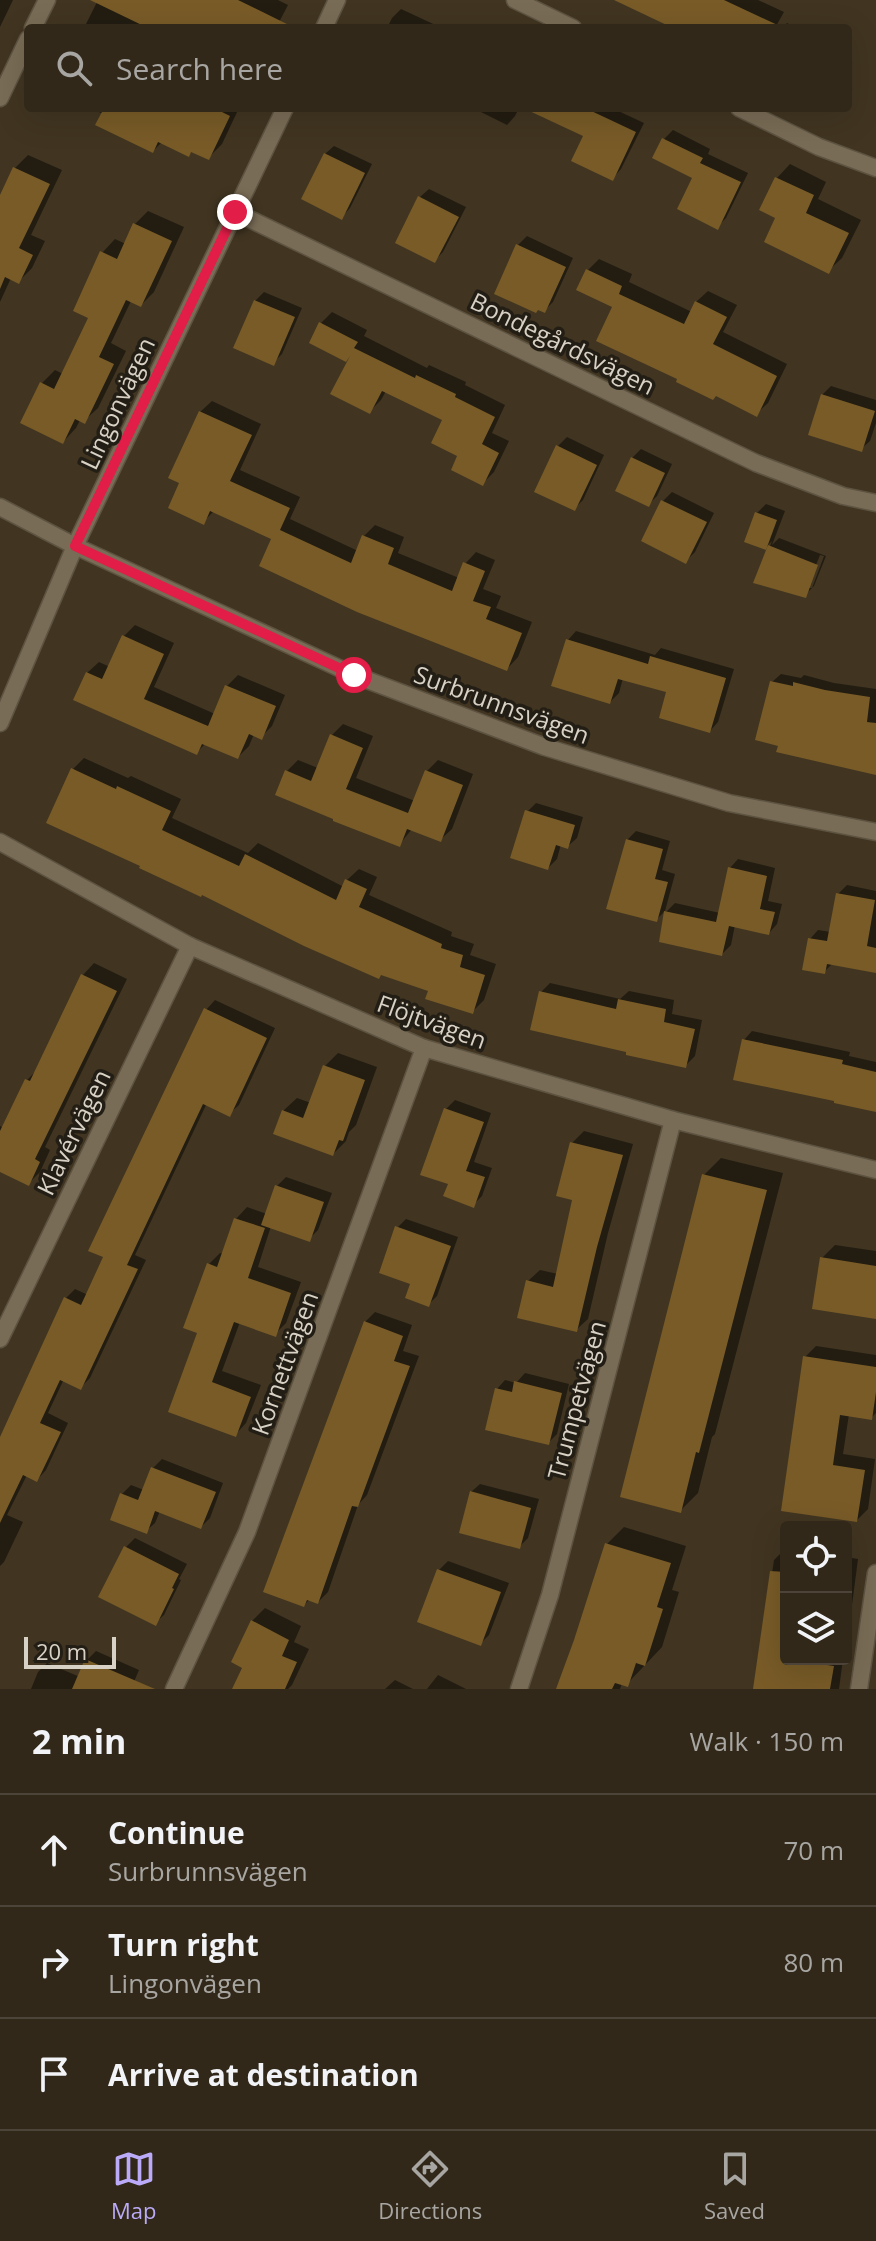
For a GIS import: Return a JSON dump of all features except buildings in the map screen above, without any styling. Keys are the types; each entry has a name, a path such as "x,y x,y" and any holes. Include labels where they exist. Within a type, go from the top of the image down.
{"street":[{"path":"35,24 47,0"},
{"path":"326,24 337,0"},
{"path":"515,0 565,24"},
{"path":"0,98 24,47"},
{"name":"Lingonvägen","path":"0,723 75,546 283,112"},
{"path":"747,112 819,147 876,168"},
{"name":"Bondegårdsvägen","path":"235,212 756,463 843,496 876,503"},
{"name":"Surbrunnsvägen","path":"0,507 75,546 354,675 545,747 729,803 876,832"},
{"name":"Flöjtvägen","path":"0,842 190,946 424,1048 673,1120 876,1170"},
{"name":"Klavérvägen","path":"0,1339 190,946"},
{"name":"Kornettvägen","path":"174,1689 247,1532 424,1048"},
{"name":"Trumpetvägen","path":"519,1689 550,1595 673,1120"},
{"path":"859,1689 876,1573"}],"route":[{"path":"235,212 75,546 354,675"}]}
